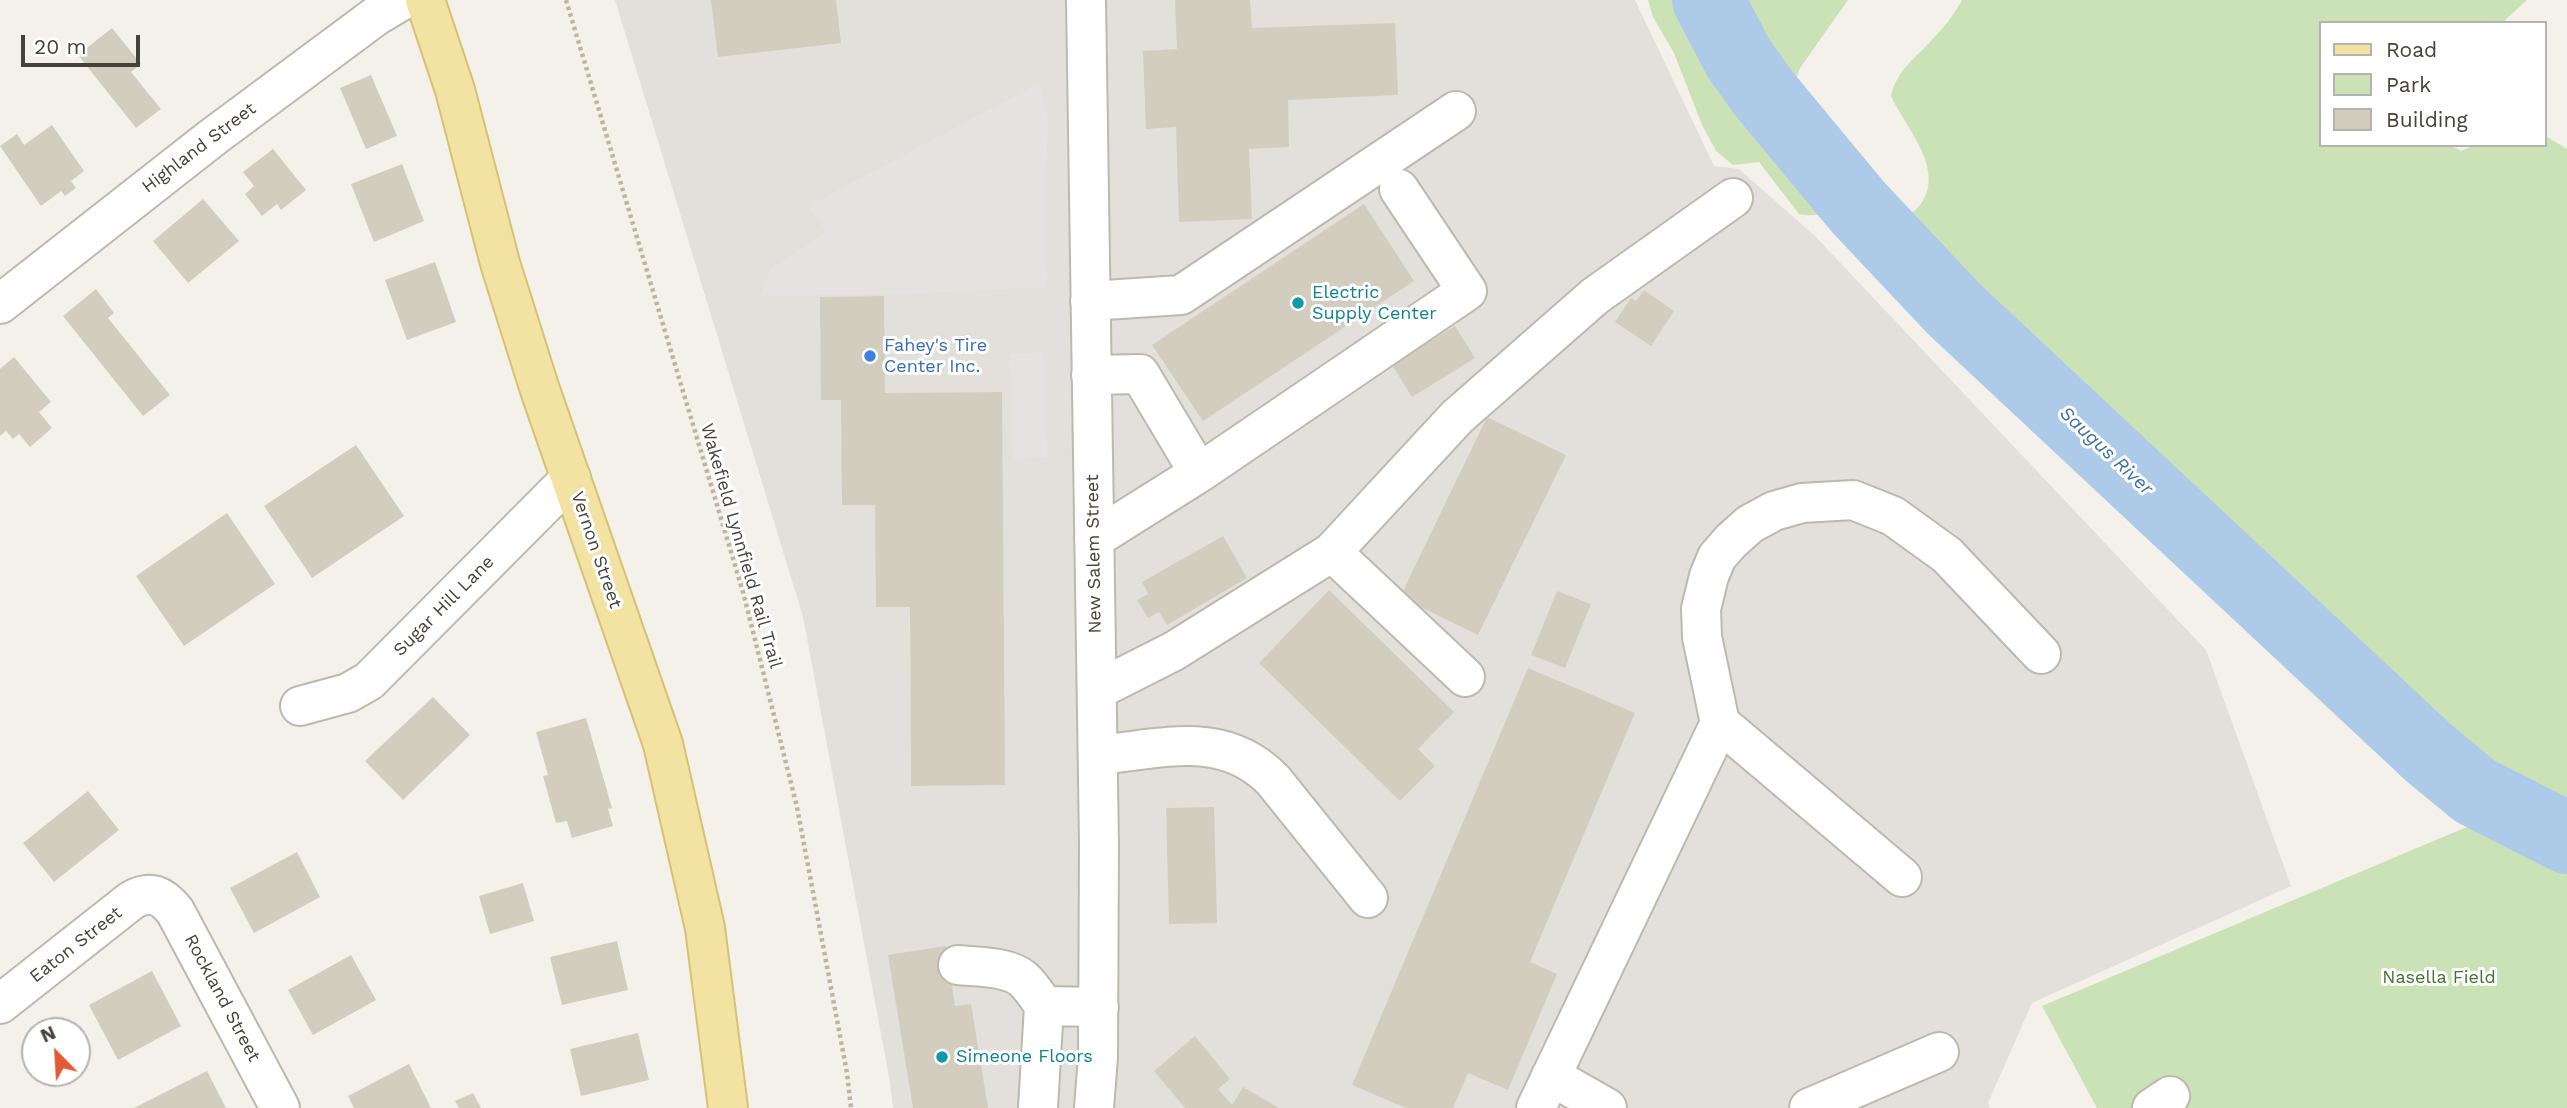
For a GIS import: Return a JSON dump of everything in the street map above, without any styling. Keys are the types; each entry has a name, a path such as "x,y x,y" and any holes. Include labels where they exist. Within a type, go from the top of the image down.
{"main road":[{"name":"Vernon Street","path":"425,0 455,90 508,288 539,387 663,744 705,928 728,1108"}],"street":[{"name":"Highland Street","path":"0,304 213,136 376,16 403,0"},
{"name":"New Salem Street","path":"1086,0 1098,755 1099,1007 1096,1107"},
{"path":"1090,301 1181,295 1456,111"},
{"path":"1094,538 1199,473 1467,291 1399,189"},
{"path":"1097,690 1174,651 1332,552 1457,416 1595,296 1733,198"},
{"path":"1091,375 1140,374 1199,473"},
{"name":"Sugar Hill Lane","path":"300,706 348,693 369,681 571,478"},
{"path":"1607,1108 1544,1092 1720,723 1702,637 1701,609 1717,557 1731,541 1750,524 1774,511 1802,503 1853,500 1893,516 1947,555 2041,654"},
{"path":"1332,552 1465,677"},
{"path":"1720,723 1902,877"},
{"path":"1098,755 1202,746 1222,748 1241,755 1273,780 1368,898"},
{"name":"Eaton Street","path":"0,1004 132,900 156,894"},
{"name":"Rockland Street","path":"156,894 175,911 280,1108"},
{"path":"958,965 1005,971 1018,976 1044,1006 1038,1108"},
{"path":"1044,1006 1099,1007"},
{"path":"1809,1108 1939,1052"}],"path":[{"name":"Wakefield Lynnfield Rail Trail","path":"566,0 743,592 797,807 847,1073 851,1108"}],"shaded area":[{"path":"615,0 1635,0 1714,166 1739,169 1814,235 2206,650 2291,886 2032,1003 1988,1103 1990,1108 893,1108 803,617"},
{"path":"1039,83 1048,120 1044,222 1047,287 897,294 760,296 771,268 826,232 808,206"},
{"path":"1043,352 1047,457 1013,459 1009,354"}],"green space":[{"name":"Nasella Field","path":"1648,0 1848,0 1800,68 1791,94 1804,123 1827,131 1866,175 1877,194 1897,216 1910,214 1918,208 1927,192 1929,178 1921,149 1891,96 1901,73 1943,28 1962,0 2527,0 2504,21 2318,21 2318,147 2454,147 2461,151 2470,147 2546,147 2546,136 2567,149 2567,1108 2097,1108 2042,1006 2481,821 2455,800 2418,760 2290,635 1854,251 1835,223 1824,216 1799,214 1759,162 1733,165 1716,151 1702,125 1674,53 1653,17"}],"building":[{"path":"711,0 836,0 841,43 718,57"},
{"path":"1175,0 1250,0 1252,28 1395,23 1398,95 1288,100 1289,147 1249,149 1252,219 1179,222 1176,127 1146,129 1143,51 1177,49"},
{"path":"112,28 141,64 131,72 161,109 136,128 78,55"},
{"path":"371,75 397,136 366,149 340,88"},
{"path":"52,125 84,171 71,181 76,188 65,196 61,191 41,206 0,146 17,134 24,145"},
{"path":"273,149 306,190 281,210 277,204 262,216 245,194 254,186 243,172"},
{"path":"402,164 424,221 374,242 351,184"},
{"path":"203,199 239,241 188,283 153,241"},
{"name":"Electric Supply Center","path":"1364,204 1414,281 1203,421 1152,345"},
{"path":"435,262 456,322 407,340 385,280"},
{"path":"96,289 114,313 108,318 170,395 143,416 63,316"},
{"path":"1644,290 1674,311 1651,346 1615,322 1631,298 1636,301"},
{"path":"884,296 885,393 1002,392 1005,785 911,786 910,607 876,607 875,505 842,505 841,400 821,400 820,297"},
{"path":"1455,326 1475,358 1412,397 1392,365"},
{"path":"14,357 51,402 39,412 52,428 30,447 19,434 13,439 6,431 0,436 0,369"},
{"path":"1487,417 1566,455 1478,635 1400,597"},
{"path":"356,445 404,516 312,578 264,506"},
{"path":"227,513 275,584 184,646 136,576"},
{"path":"1223,536 1247,578 1167,625 1159,612 1148,618 1137,600 1148,594 1142,582"},
{"path":"1329,590 1454,712 1418,749 1435,766 1400,801 1259,663"},
{"path":"1557,591 1591,604 1565,668 1531,655"},
{"path":"1528,668 1635,713 1530,962 1557,974 1508,1090 1468,1073 1453,1108 1406,1108 1352,1085"},
{"path":"433,697 470,735 403,800 365,761"},
{"path":"586,718 612,808 608,809 613,826 572,838 567,821 556,823 543,776 548,775 536,732"},
{"path":"88,791 119,830 54,882 23,843"},
{"path":"1214,807 1217,923 1169,924 1166,808"},
{"path":"297,852 320,897 254,933 230,888"},
{"path":"523,883 534,921 490,934 479,896"},
{"path":"617,941 628,990 562,1005 550,957"},
{"name":"Simeone Floors","path":"946,946 955,1006 971,1004 988,1108 913,1108 888,955"},
{"path":"351,955 376,1000 313,1035 288,990"},
{"path":"152,971 181,1026 118,1060 89,1005"},
{"path":"638,1033 649,1080 581,1096 570,1049"},
{"path":"1195,1036 1230,1079 1218,1089 1232,1105 1243,1087 1279,1108 1185,1108 1154,1071"},
{"path":"409,1064 431,1108 354,1108 348,1096"},
{"path":"207,1071 226,1108 134,1108"},
{"path":"473,1093 481,1108 459,1108 455,1101"}],"waterway":[{"name":"Saugus River","path":"1708,0 1739,59 1765,95 1858,207 1954,309 2429,753 2475,791 2567,838"}],"place":[{"name":"Electric Supply Center","path":"1298,303"},
{"name":"Fahey's Tire Center Inc.","path":"870,356"},
{"name":"Simeone Floors","path":"942,1057"}]}
